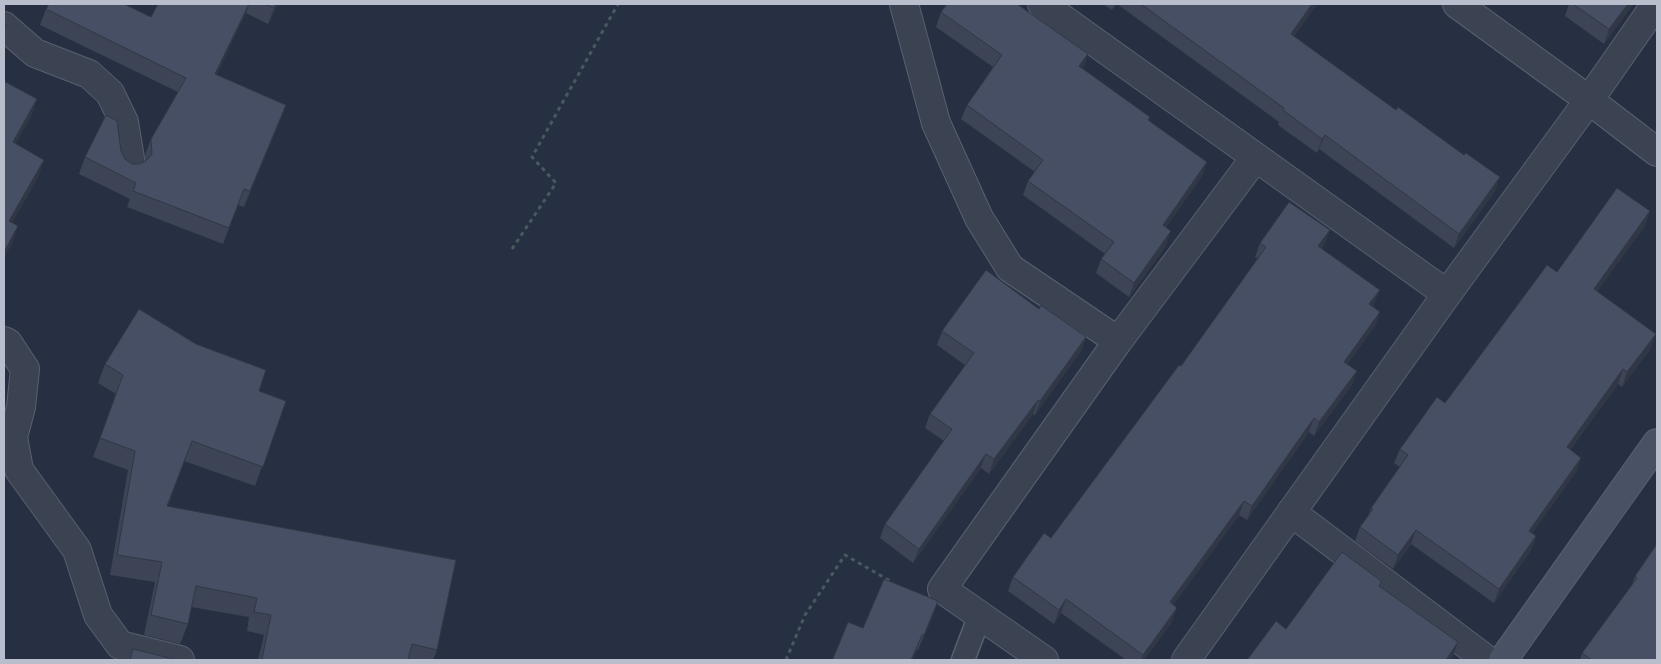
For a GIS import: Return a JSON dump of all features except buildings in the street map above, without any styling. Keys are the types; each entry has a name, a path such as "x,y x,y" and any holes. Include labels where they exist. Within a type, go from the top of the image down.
{"street":[{"path":"904,4 936,123 979,218 1010,268 1118,341"},
{"path":"1042,4 1447,294"},
{"path":"1457,4 1657,152"},
{"path":"1186,660 1656,4"},
{"path":"4,26 35,53 89,74 110,93 124,122 131,166"},
{"path":"1044,660 942,589 1118,341 1255,158"},
{"path":"4,340 25,369 21,407 13,437 19,470 77,550 98,616 120,645 180,660"},
{"path":"1503,660 1657,443"},
{"path":"1291,512 1487,660"}],"lane":[{"path":"963,660 980,615"}],"path":[{"path":"512,249 556,183 532,157 618,4"},
{"path":"786,660 805,615 845,555 894,584"}]}
